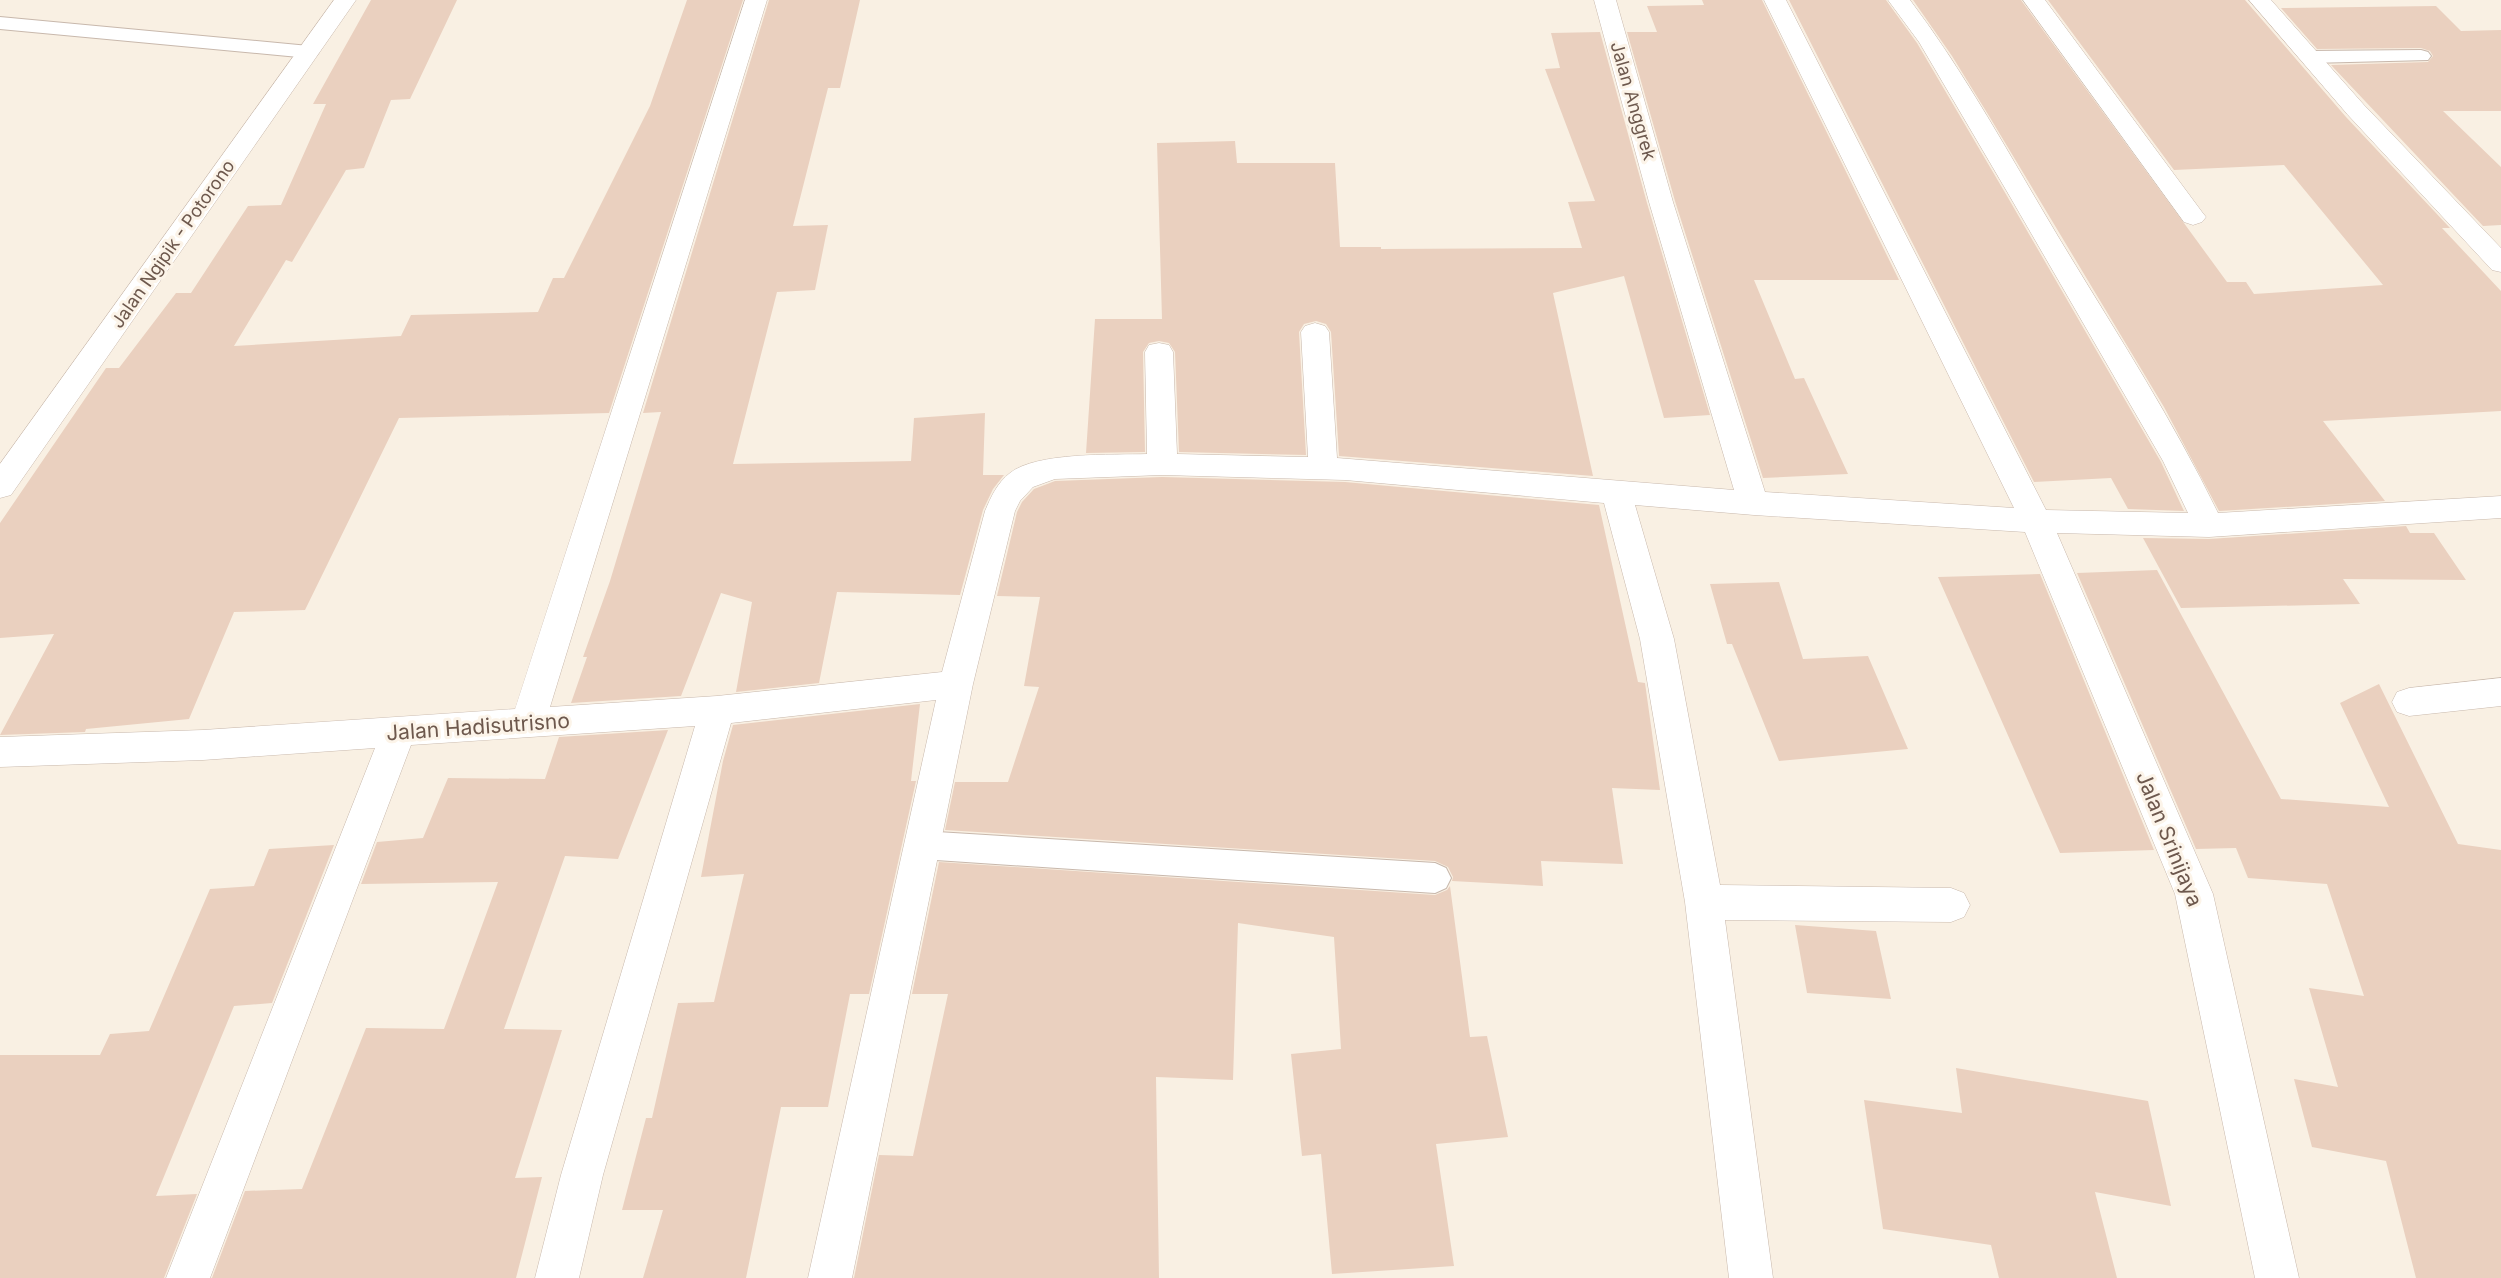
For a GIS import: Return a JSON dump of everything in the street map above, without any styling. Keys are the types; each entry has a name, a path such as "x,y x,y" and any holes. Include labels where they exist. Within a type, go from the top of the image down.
{"street":[{"name":"Jalan Ngipik - Potorono","path":"0,487 345,0"},
{"path":"528,723 756,0"},
{"name":"Jalan Anggrek","path":"1605,0 1661,202 1754,504"},
{"name":"Jalan Srinijaya","path":"1775,0 2036,521 2194,894 2277,1278"},
{"path":"1899,0 1929,40 2021,195 2178,461 2209,525"},
{"path":"2034,0 2193,217"},
{"path":"2260,0 2501,264"},
{"path":"1315,332 1323,468"},
{"path":"1159,352 1162,464"},
{"path":"830,1278 956,684 1000,512 1007,495 1022,479 1053,468 1162,464 1323,468 1754,504 2036,521 2209,525 2501,507"},
{"path":"1616,493 1657,639 1704,902 1751,1278"},
{"name":"Jalan Hadisutrisno","path":"0,752 203,745 717,710 956,684"},
{"path":"2409,702 2501,692"},
{"path":"557,1278 582,1175 717,710"},
{"path":"188,1278 399,732"},
{"path":"1704,902 1951,905"}],"lane":[{"path":"0,23 309,52"},
{"path":"2310,57 2421,56"},
{"path":"921,845 1435,878"}],"building":[{"path":"371,0 457,0 410,99 391,100 364,168 346,170 292,262 286,260 234,346 401,336 411,315 538,312 553,278 564,278 650,106 687,0 743,0 609,413 399,418 305,610 234,612 189,719 86,729 85,732 0,735 54,634 0,638 0,523 106,368 119,368 176,293 191,293 248,206 281,205 326,104 313,104"},
{"path":"769,0 860,0 840,88 828,88 793,226 828,225 815,290 777,292 733,464 911,461 914,418 985,413 983,475 1004,475 993,489 983,510 960,595 837,592 819,683 736,692 752,602 721,593 681,696 571,703 587,657 583,657 610,581 661,412 643,413"},
{"path":"1702,0 1762,0 1899,280 1754,280 1795,379 1804,378 1848,474 1763,478 1675,201 1627,32 1657,32 1647,6 1704,5"},
{"path":"1789,0 1886,0 1917,43 2007,196 2161,462 2184,511 2128,509 2111,478 2034,482"},
{"path":"1913,0 2021,0 2227,282 2246,282 2254,294 2383,285 2284,165 2174,170 2048,0 2245,0 2346,117 2450,228 2442,228 2501,291 2501,411 2323,421 2385,501 2219,511 2164,407 1952,56"},
{"path":"2436,6 2461,31 2501,30 2501,111 2443,111 2501,167 2501,225 2483,226 2331,65 2428,62 2433,56 2430,51 2421,48 2317,49 2281,8"},
{"path":"1600,32 1647,203 1710,415 1664,418 1624,276 1553,293 1593,476 1339,456 1331,332 1326,324 1316,321 1304,324 1299,332 1306,455 1179,452 1175,352 1169,343 1159,341 1149,343 1143,352 1145,452 1086,453 1095,319 1162,319 1157,143 1235,141 1237,163 1335,163 1340,247 1381,247 1381,249 1582,248 1568,202 1595,201 1545,69 1560,68 1551,33"},
{"path":"1162,477 1345,482 1599,505 1638,682 1645,683 1660,790 1612,788 1623,864 1541,861 1543,886 1452,881 1453,877 1448,867 1435,861 945,830 955,782 1008,782 1039,687 1024,686 1040,597 997,596 1017,512 1022,502 1034,489 1055,481"},
{"path":"2406,526 2410,533 2434,533 2466,580 2343,579 2360,604 2181,608 2143,538 2209,539"},
{"path":"2157,570 2281,799 2389,807 2340,703 2379,684 2458,844 2501,850 2501,1278 2416,1278 2386,1161 2312,1147 2294,1079 2338,1087 2309,988 2364,996 2327,884 2248,878 2236,848 2196,849 2077,573"},
{"path":"2040,574 2154,850 2060,853 1938,577"},
{"path":"1779,582 1803,659 1868,656 1908,749 1779,761 1732,644 1727,644 1710,584"},
{"path":"920,704 911,781 916,781 869,994 850,994 828,1107 781,1107 746,1278 643,1278 663,1210 622,1210 646,1118 652,1118 678,1003 714,1002 744,874 701,877 723,761 733,725"},
{"path":"668,730 618,859 565,856 504,1029 562,1030 515,1178 542,1177 516,1278 212,1278 245,1191 302,1189 366,1028 444,1029 498,882 361,884 377,842 423,838 448,778 545,779 559,737"},
{"path":"334,845 272,1003 234,1006 156,1196 197,1194 164,1278 0,1278 0,1055 100,1055 110,1034 149,1031 210,889 254,886 269,849"},
{"path":"939,862 1435,895 1447,890 1450,886 1470,1037 1487,1036 1508,1137 1436,1144 1454,1266 1332,1274 1321,1154 1302,1156 1291,1054 1341,1049 1334,937 1238,923 1233,1080 1156,1077 1159,1278 854,1278 879,1155 913,1156 948,994 912,994"},
{"path":"1795,925 1876,931 1891,999 1807,993"},
{"path":"1956,1068 2148,1101 2171,1206 2095,1192 2117,1278 1999,1278 1991,1245 1883,1229 1864,1100 1962,1113"}]}
